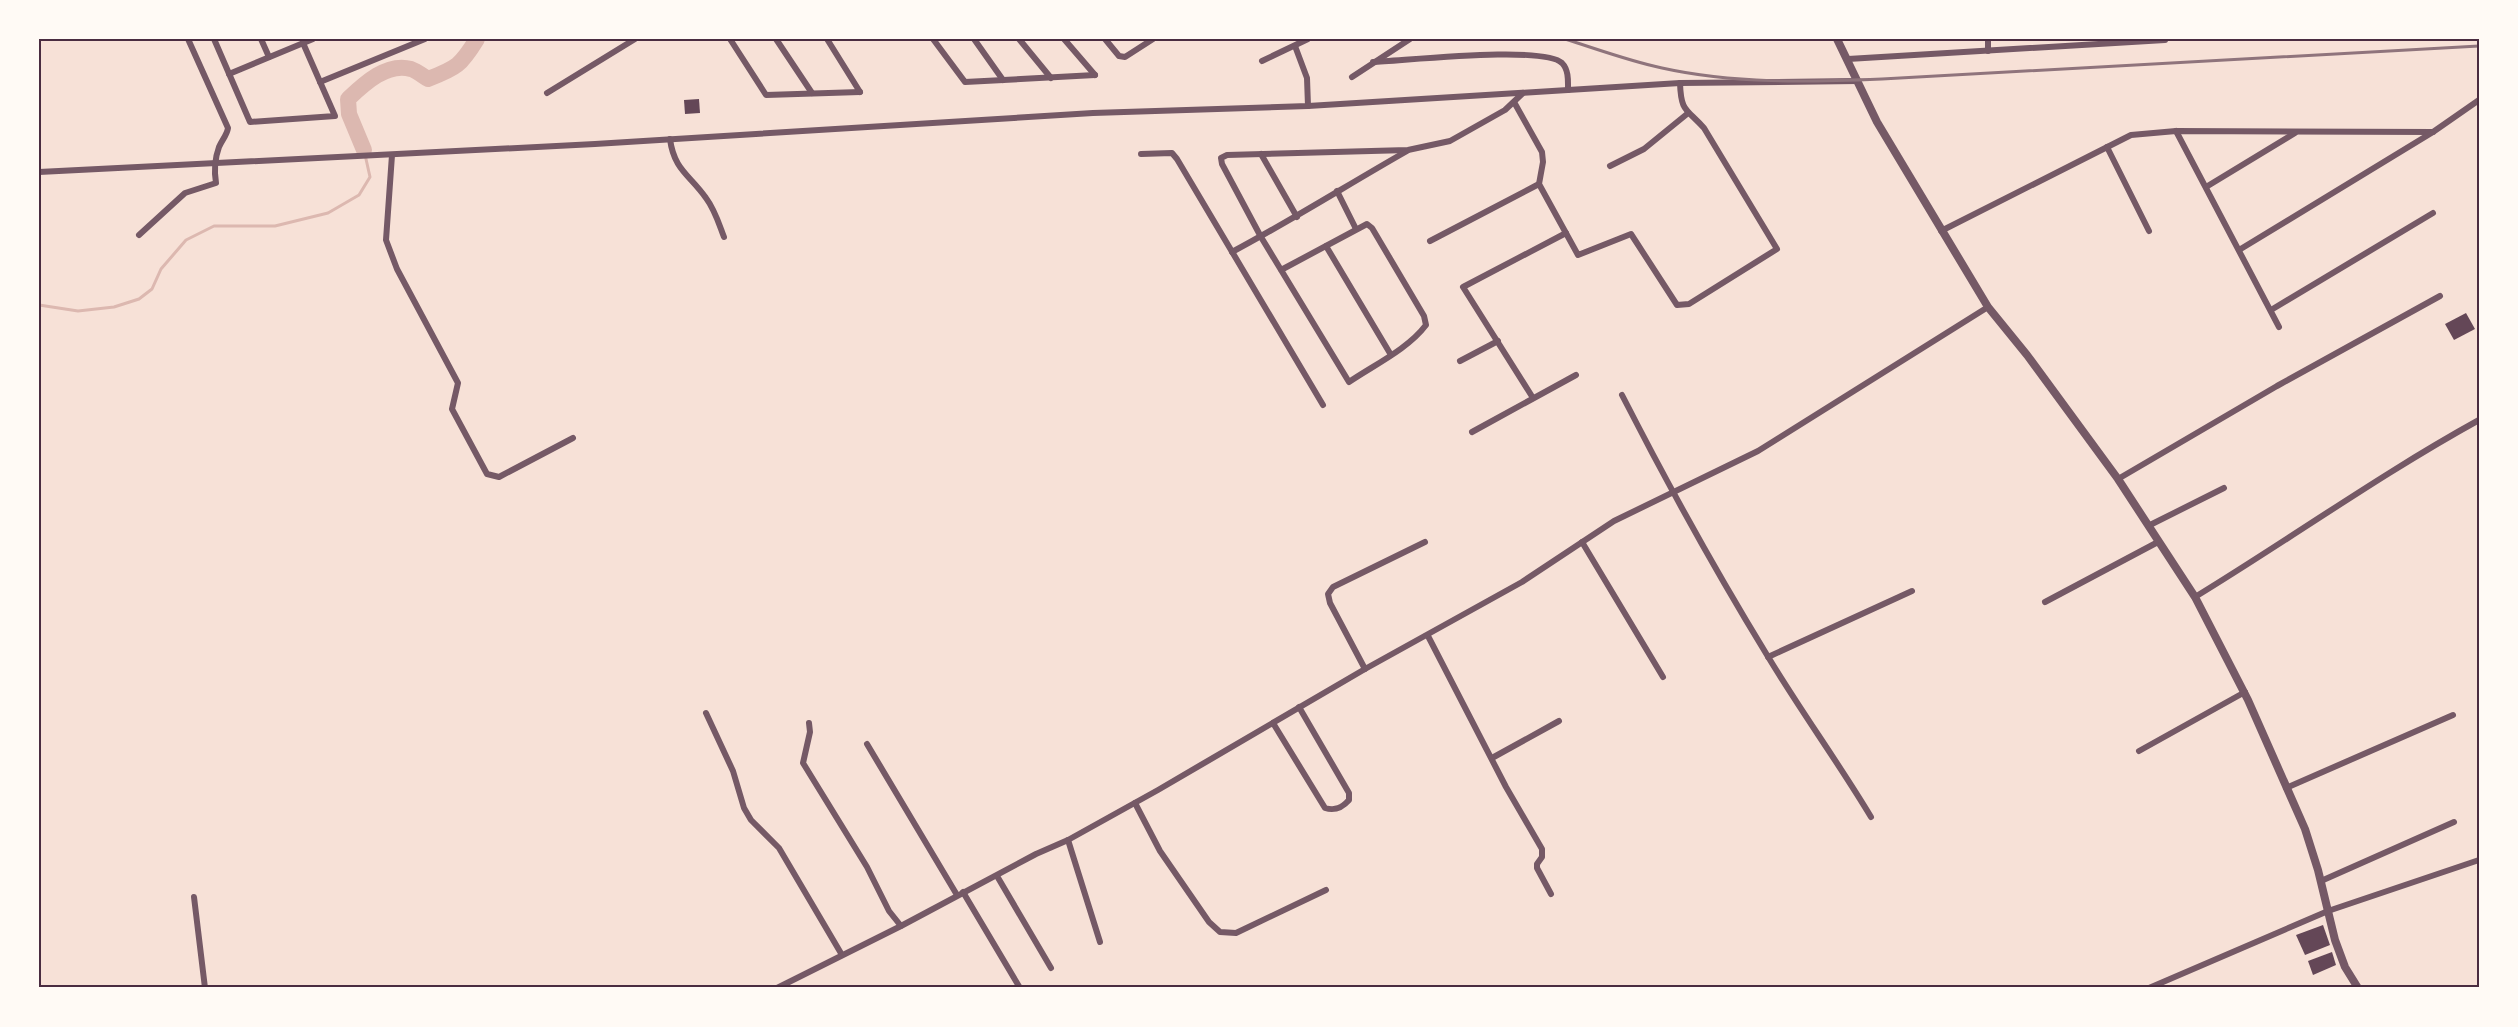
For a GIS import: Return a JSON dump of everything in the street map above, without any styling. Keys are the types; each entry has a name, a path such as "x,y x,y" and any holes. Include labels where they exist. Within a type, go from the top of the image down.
{"street":[{"path":"139,235 185,193 215,185 215,164 219,147 228,128 188,39"},
{"path":"214,39 250,122 335,116 303,43"},
{"path":"261,39 269,57"},
{"path":"229,74 313,39"},
{"path":"320,82 425,39"},
{"path":"547,93 635,39"},
{"path":"730,39 766,95 860,92 827,39"},
{"path":"776,39 812,93"},
{"path":"933,39 965,82 1095,75 1064,39"},
{"path":"974,39 1003,80"},
{"path":"1019,39 1052,78"},
{"path":"1105,39 1119,56 1125,57 1153,39"},
{"path":"1262,61 1308,39"},
{"path":"1352,77 1410,39"},
{"path":"1837,39 1877,122 1988,307 2027,355 2118,479 2195,597 2244,692 2305,829 2345,967 2358,988"},
{"path":"1988,39 1988,51"},
{"path":"1848,59 2165,40"},
{"path":"1295,45 1307,78 1308,106"},
{"path":"1373,62 1524,53 1552,58 1562,63 1567,74 1568,90"},
{"path":"39,172 358,157 1093,113 1308,106 1680,83 1858,81"},
{"path":"1514,102 1542,152 1543,162 1539,184 1578,255 1631,234 1677,305 1689,304 1778,249 1704,128 1688,114 1681,102 1680,83"},
{"path":"1281,270 1367,224 1372,228 1424,316 1426,325 1421,332 1391,355 1349,382 1281,270 1261,237 1222,164 1221,158 1227,155 1408,150 1450,141 1505,110 1522,93"},
{"path":"2239,250 2433,132 2479,100"},
{"path":"1610,166 1644,148 1688,114"},
{"path":"1941,231 2132,135 2176,131 2433,132"},
{"path":"2176,131 2279,327"},
{"path":"2206,187 2297,132"},
{"path":"670,139 673,159 706,197 716,214 724,237"},
{"path":"2107,147 2149,231"},
{"path":"1232,252 1297,217 1408,150"},
{"path":"1141,154 1172,153 1323,405"},
{"path":"1261,154 1297,217"},
{"path":"391,155 386,240 397,269 458,383 452,408 487,474 499,477 573,438"},
{"path":"1430,241 1539,184"},
{"path":"1337,191 1356,229"},
{"path":"2271,310 2433,213"},
{"path":"1533,398 1463,287 1566,233"},
{"path":"1326,246 1391,355"},
{"path":"2118,479 2277,386 2440,296"},
{"path":"777,988 901,926 1036,854 1068,840 1135,803 1365,669 1522,582 1614,521 1758,451 1988,307"},
{"path":"1460,361 1498,341"},
{"path":"1472,432 1575,375"},
{"path":"1622,395 1672,493 1768,657 1838,762 1871,817"},
{"path":"2195,597 2247,566 2309,523 2479,420"},
{"path":"2148,526 2224,488"},
{"path":"1582,542 1664,677"},
{"path":"2045,602 2158,542"},
{"path":"1365,669 1330,603 1328,594 1333,587 1425,543"},
{"path":"1768,657 1912,591"},
{"path":"1428,636 1542,849 1542,857 1537,868 1551,894"},
{"path":"2139,751 2244,692"},
{"path":"1273,723 1325,808 1332,810 1344,805 1349,800 1349,793 1299,707"},
{"path":"706,713 725,759 733,771 744,808 751,820 779,848 842,956"},
{"path":"2286,788 2453,715"},
{"path":"1492,758 1559,721"},
{"path":"809,723 810,732 803,763 867,867 889,911 901,926"},
{"path":"867,744 1020,988"},
{"path":"1135,803 1160,851 1184,888 1209,922 1220,932 1236,933 1326,890"},
{"path":"2321,881 2454,822"},
{"path":"1068,840 1100,942"},
{"path":"2149,988 2328,911 2479,860"},
{"path":"997,876 1051,969"},
{"path":"194,897 205,988"}],"building":[{"path":"699,99 700,113 685,114 684,100"},
{"path":"2466,313 2475,329 2454,340 2445,324"},
{"path":"2323,925 2330,945 2305,955 2296,935"},
{"path":"2332,952 2336,965 2313,975 2308,961"}],"waterway":[{"path":"364,150 349,114 348,99 385,71 411,69 428,79 446,72 467,55 477,39"},
{"path":"39,305 78,311 114,307 139,299 152,289 161,269 186,240 214,226 275,226 328,213 359,195 370,177 364,150"}],"railway":[{"path":"1565,39 1637,62 1689,73 1716,77 1799,81 1882,79 2479,46"}]}
